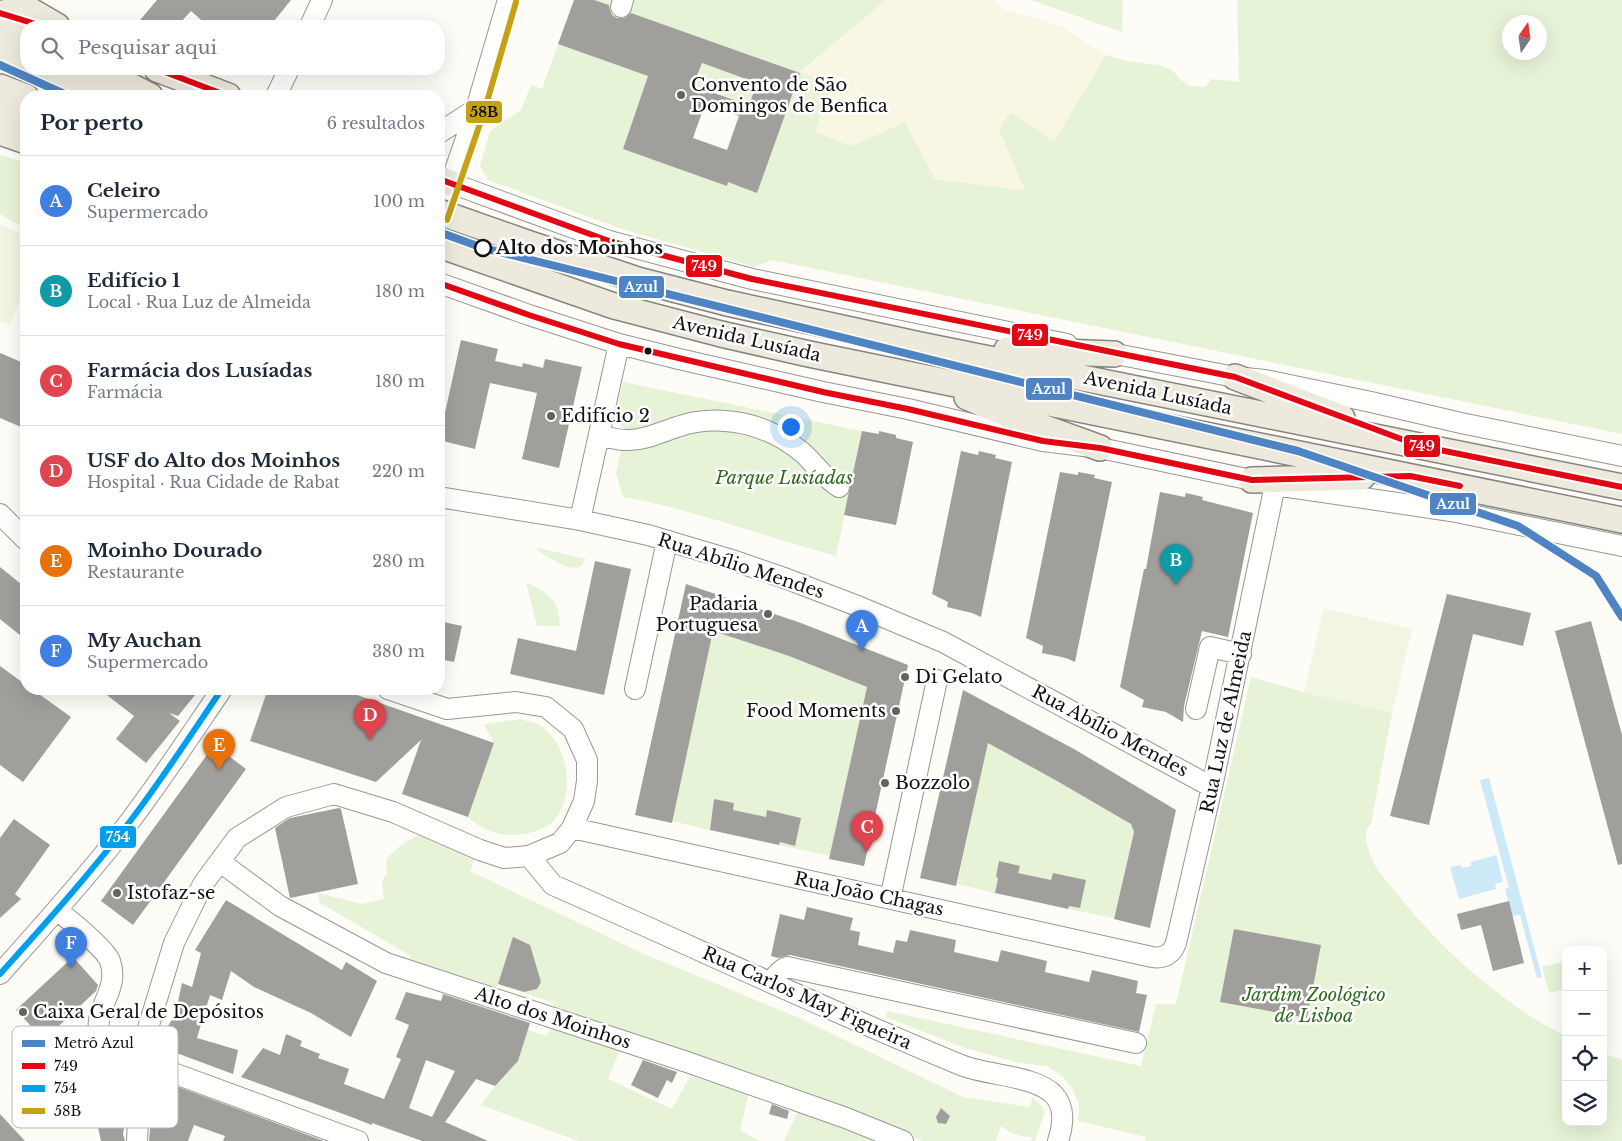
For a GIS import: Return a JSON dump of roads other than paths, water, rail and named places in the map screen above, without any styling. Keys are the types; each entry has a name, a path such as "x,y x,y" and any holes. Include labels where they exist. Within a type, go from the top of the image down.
{"main road":[{"path":"15,0 47,20"},
{"path":"0,13 23,20"},
{"path":"0,32 20,40"},
{"path":"0,54 20,62"},
{"path":"56,75 99,90"},
{"path":"105,75 138,90"},
{"path":"173,75 212,90"},
{"path":"0,87 20,95"},
{"path":"0,112 20,119"},
{"path":"0,132 20,139"},
{"name":"Avenida Lusíada","path":"445,214 638,280 727,303 920,345 1331,422 1420,446 1622,488"},
{"name":"Avenida Lusíada","path":"445,248 614,306 721,334 922,377 1323,469 1410,476 1622,520"},
{"path":"920,345 1114,354"},
{"path":"922,377 1009,415 1100,448"},
{"path":"1235,377 1331,422"},
{"path":"1264,482 1323,469"}],"street":[{"path":"313,20 322,0"},
{"path":"445,181 476,109 508,0"},
{"path":"279,90 286,75"},
{"path":"445,129 476,109"},
{"name":"Avenida Lusíada","path":"445,181 609,241 752,279 1114,354 1235,377 1264,380 1622,456"},
{"path":"445,285 619,344 739,374 908,409 1043,441 1100,448 1264,482 1451,511 1618,547"},
{"path":"580,520 619,344"},
{"path":"599,435 628,441 689,423 718,421 741,423 766,430 789,442 802,452 825,477 839,487"},
{"name":"Rua Luz de Almeida","path":"1166,956 1173,950 1176,943 1241,654 1264,482"},
{"name":"Rua Abílio Mendes","path":"445,498 580,520 667,541 732,560 787,579 924,633 1212,787"},
{"path":"0,514 20,534"},
{"path":"635,689 667,541"},
{"path":"1196,709 1210,647 1241,654"},
{"path":"892,890 937,680"},
{"path":"0,974 117,838 153,790 218,695"},
{"path":"149,1026 174,943 203,884 236,838 286,807 334,794 393,812 480,850 504,858 529,856 560,843 572,828 584,801 587,781 587,760 573,729 546,708 516,702 447,709 406,695"},
{"name":"Rua João Chagas","path":"572,828 1152,957 1166,956"},
{"name":"Rua Carlos May Figueira","path":"529,856 554,885 769,982 967,1068 1039,1084 1054,1095 1060,1105 1064,1119 1058,1141"},
{"name":"Alto dos Moinhos","path":"220,862 280,906 386,963 687,1062 846,1118 903,1141"},
{"path":"57,910 109,958 113,972 112,984 100,1016 99,1026"},
{"path":"769,982 781,970 787,967 1136,1043"},
{"path":"178,1074 358,1141"},
{"path":"137,1141 138,1128"}],"water":[{"path":"1489,778 1542,977 1537,978 1520,915 1512,916 1505,889 1509,888 1480,780"},
{"path":"1496,855 1503,882 1495,884 1496,889 1459,899 1450,867 1461,865 1462,868 1471,866 1471,862"}],"metro line":[{"name":"Azul","path":"0,65 20,74"},
{"name":"Azul","path":"22,75 56,90"},
{"name":"Azul","path":"445,234 483,248 1298,451 1518,526 1596,576 1622,617"}],"place":[{"name":"Convento de São Domingos de Benfica","path":"681,95"},
{"name":"Alto dos Moinhos","path":"483,248"},
{"name":"Edifício 2","path":"551,416"},
{"name":"Edifício 1","path":"1176,585"},
{"name":"Padaria Portuguesa","path":"768,614"},
{"name":"Celeiro","path":"862,651"},
{"name":"Di Gelato","path":"905,677"},
{"name":"Food Moments","path":"896,711"},
{"name":"USF do Alto dos Moinhos","path":"370,740"},
{"name":"Moinho Dourado","path":"219,770"},
{"name":"Bozzolo","path":"885,783"},
{"name":"Farmácia dos Lusíadas","path":"867,852"},
{"name":"Istofaz-se","path":"117,893"},
{"name":"My Auchan","path":"71,968"},
{"name":"Caixa Geral de Depósitos","path":"23,1012"}],"park label":[{"name":"Parque Lusíadas","path":"784,478"},
{"name":"Jardim Zoológico de Lisboa","path":"1314,1005"}]}
